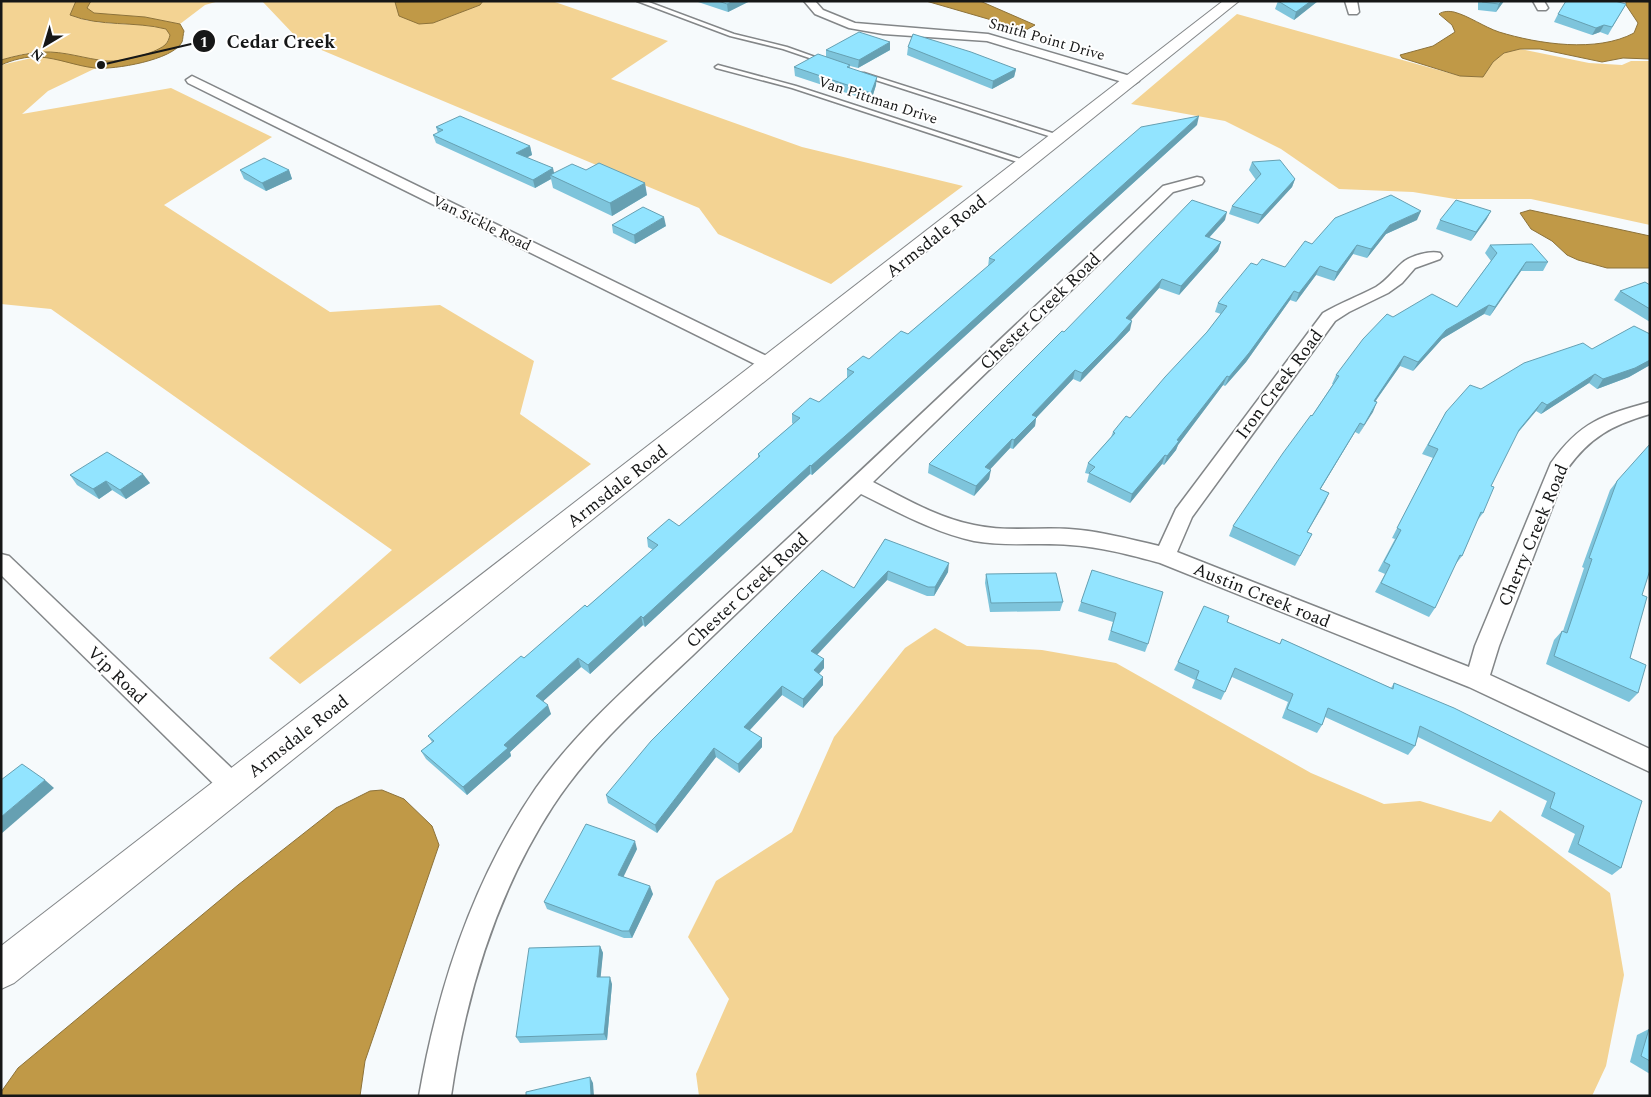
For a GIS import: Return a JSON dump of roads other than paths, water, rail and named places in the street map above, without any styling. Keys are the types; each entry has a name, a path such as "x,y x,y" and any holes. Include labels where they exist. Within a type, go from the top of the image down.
{"street":[{"name":"Smith Point Drive","path":"809,1 819,12 853,26 882,30 974,35 1137,78"},
{"name":"Armsdale Road","path":"1,970 1061,138 1232,1"},
{"path":"1017,56 1030,49"},
{"name":"Van Sickle Road","path":"192,80 771,365"},
{"name":"Chester Creek Road","path":"435,1096 441,1051 472,939 507,860 544,798 571,761 609,719 1168,189 1197,180"},
{"name":"Iron Creek Road","path":"1166,556 1183,514 1330,317 1343,308 1382,290 1396,280 1409,265 1434,256"},
{"name":"Cherry Creek Road","path":"1477,680 1487,646 1558,468 1570,449 1586,434 1612,418 1650,408"},
{"name":"Austin Creek road","path":"859,484 935,522 974,533 1010,538 1068,537 1111,542 1166,556 1477,680 1650,761"},
{"name":"Vip Road","path":"1,562 234,787"}],"lane":[{"path":"640,1 732,35 784,48 838,66"},
{"name":"Van Pittman Drive","path":"718,67 794,87 1029,162"},
{"path":"856,72 1061,138"}],"place":[{"name":"Cedar Creek","path":"101,65"}]}
